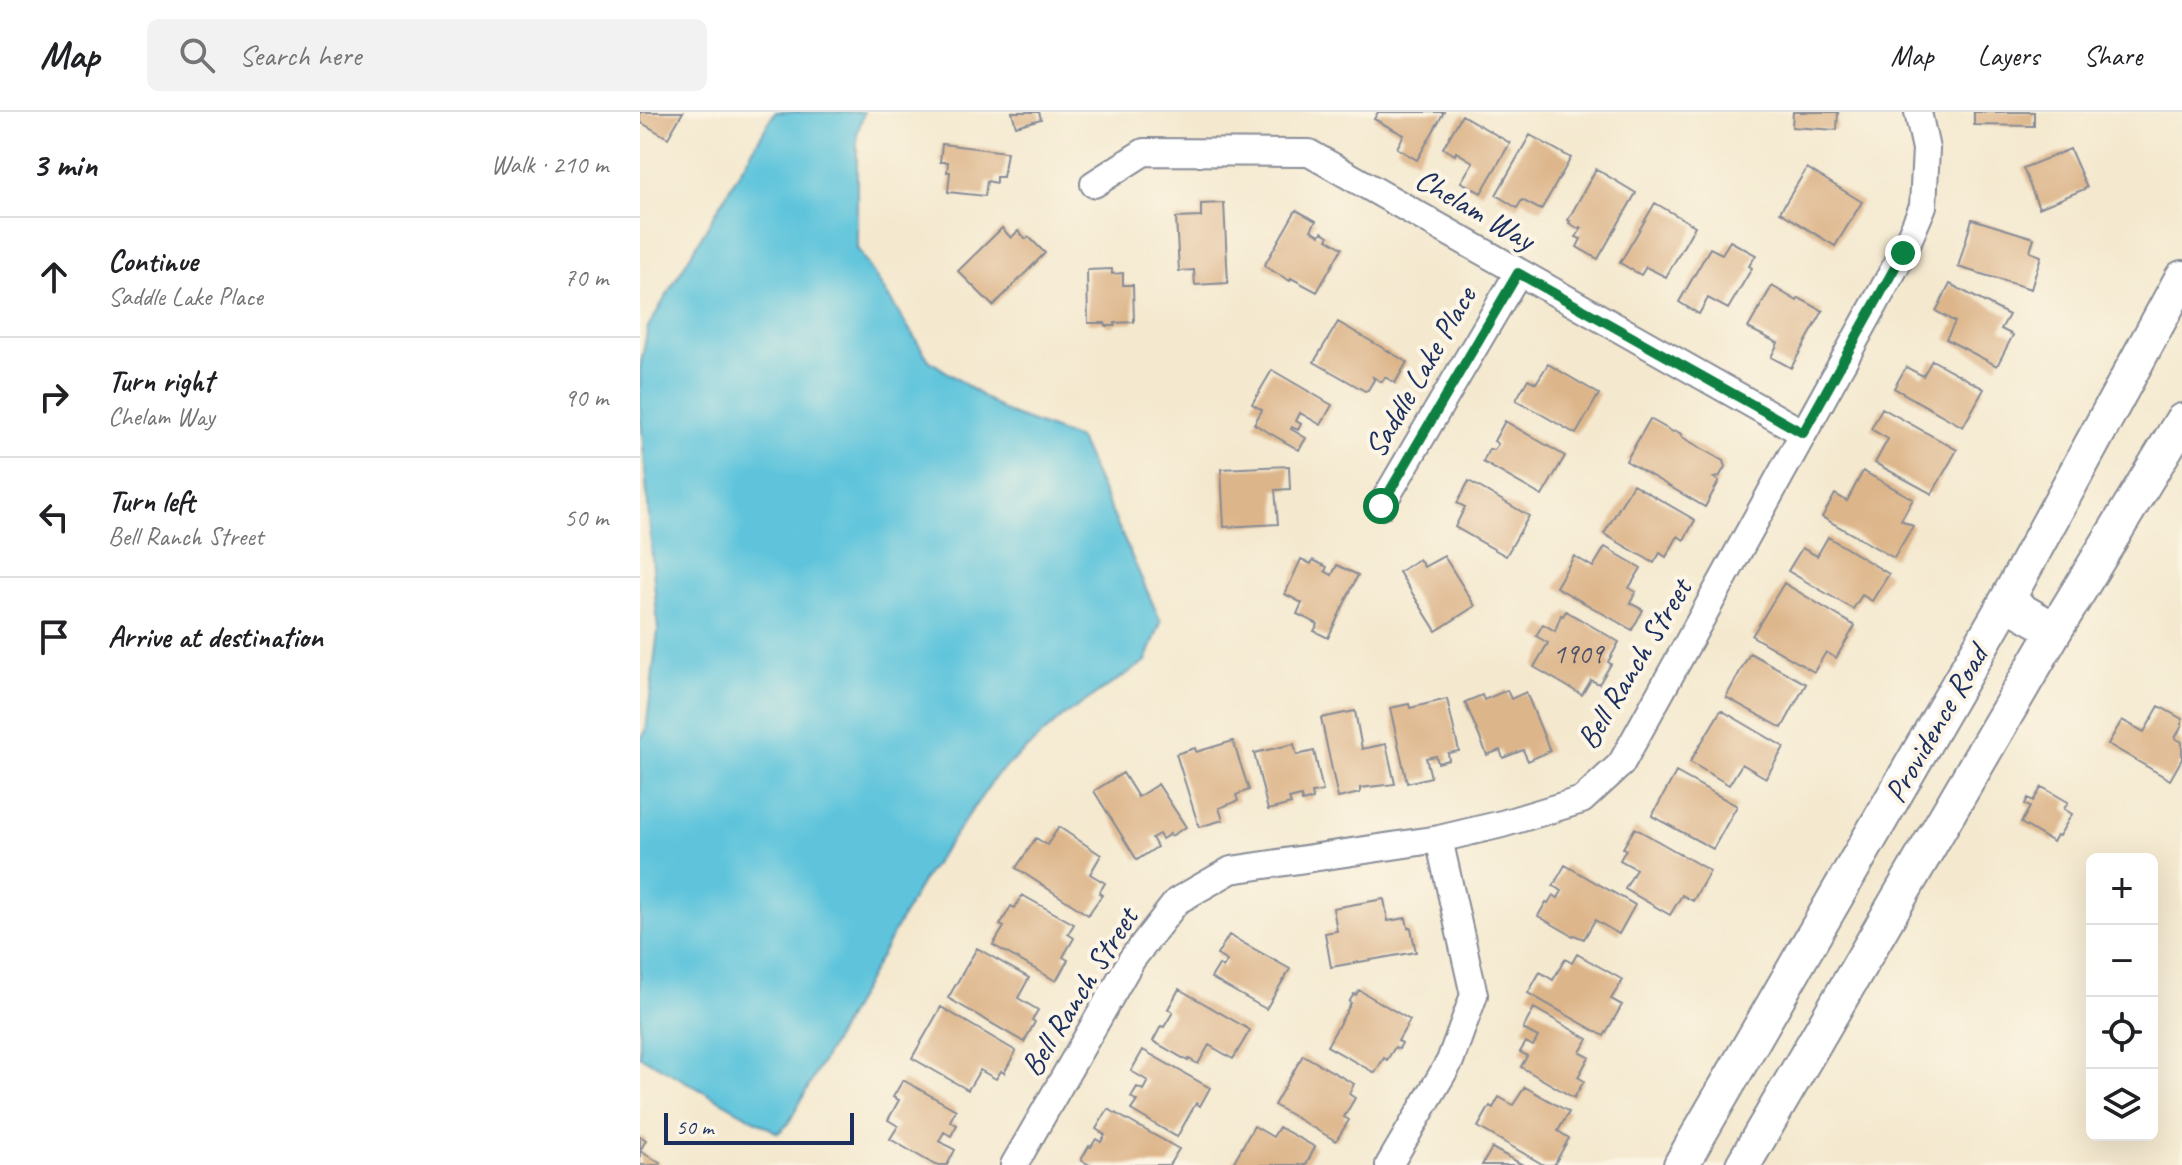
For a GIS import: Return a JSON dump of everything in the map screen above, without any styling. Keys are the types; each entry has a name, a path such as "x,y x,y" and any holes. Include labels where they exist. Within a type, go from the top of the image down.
{"main road":[{"name":"Providence Road","path":"1681,1165 2006,602 2182,278"},
{"name":"Providence Road","path":"1743,1165 2055,630 2182,421"},
{"path":"2006,602 2055,630"}],"street":[{"name":"Bell Ranch Street","path":"1014,1165 1132,959 1177,901 1231,870 1439,839 1582,800 1621,764 1903,253 1923,206 1926,149 1918,112"},
{"name":"Chelam Way","path":"1094,184 1144,152 1309,153 1803,433"},
{"name":"Saddle Lake Place","path":"1381,506 1518,273"},
{"path":"1389,1165 1450,1061 1474,995 1439,839"}],"water":[{"path":"775,112 864,112 857,134 857,248 929,360 1006,412 1079,439 1161,622 1146,661 1062,717 996,776 921,883 788,1124 778,1133 640,1056 640,739 646,731 658,630 640,407 640,368 648,327"}],"building":[{"path":"640,112 683,112 668,138 640,122"},
{"path":"1012,112 1039,112 1041,119 1016,126"},
{"path":"1378,112 1444,112 1417,160 1397,148 1404,135 1374,119"},
{"path":"1793,112 1838,112 1837,130 1792,127"},
{"path":"1974,112 2034,112 2034,126 1974,125"},
{"path":"1462,115 1510,143 1481,193 1461,182 1473,162 1443,148"},
{"path":"1530,135 1571,158 1541,210 1522,200 1517,208 1496,195"},
{"path":"942,144 1007,152 1003,177 996,177 996,183 987,181 985,196 948,192 950,172 947,172 948,162 940,162"},
{"path":"2070,149 2087,188 2039,208 2023,168"},
{"path":"1807,168 1862,202 1835,246 1780,212"},
{"path":"1596,169 1636,193 1598,259 1577,247 1581,239 1576,237 1582,228 1568,220"},
{"path":"1224,203 1228,283 1195,285 1194,270 1179,271 1176,218 1201,217 1201,204"},
{"path":"1655,203 1695,226 1666,277 1646,267 1641,275 1620,263"},
{"path":"1296,210 1316,221 1311,230 1329,236 1327,239 1342,248 1317,292 1264,266"},
{"path":"1972,219 2034,238 2030,252 2041,256 2031,289 1958,267"},
{"path":"1002,228 1011,238 1018,231 1026,239 1029,237 1045,253 993,306 958,271"},
{"path":"1730,241 1756,255 1749,266 1752,268 1728,309 1708,298 1699,314 1679,302 1710,248 1722,254"},
{"path":"1112,269 1112,274 1123,273 1123,285 1133,285 1134,322 1115,323 1115,326 1088,323 1087,270"},
{"path":"1950,284 2009,315 2001,329 2013,335 1997,366 1946,339 1955,322 1936,311"},
{"path":"1772,286 1797,301 1799,298 1823,311 1791,368 1771,357 1778,343 1748,328"},
{"path":"1338,322 1407,362 1395,383 1385,377 1382,382 1373,377 1365,391 1314,362"},
{"path":"1932,360 1984,389 1963,427 1894,388 1906,367 1923,376"},
{"path":"1548,364 1599,394 1576,434 1516,400 1528,379 1536,383"},
{"path":"1272,370 1332,405 1321,425 1300,413 1296,421 1301,424 1298,430 1291,429 1306,438 1299,450 1254,424 1262,410 1252,404"},
{"path":"1882,408 1957,450 1932,494 1875,463 1888,439 1871,429"},
{"path":"1650,419 1676,431 1723,461 1725,467 1719,477 1714,478 1719,481 1705,507 1626,461"},
{"path":"1505,421 1565,456 1542,496 1483,462 1489,449 1494,450 1498,444 1494,441"},
{"path":"1289,466 1290,489 1275,490 1278,524 1224,527 1221,469"},
{"path":"1863,471 1913,499 1901,520 1913,526 1894,558 1822,517 1835,494 1847,501"},
{"path":"1469,481 1529,516 1506,556 1455,527 1465,507 1457,503"},
{"path":"1633,484 1695,520 1684,540 1678,536 1666,557 1660,553 1654,563 1604,534"},
{"path":"1828,537 1889,574 1872,601 1862,595 1853,609 1788,571 1802,548 1817,556"},
{"path":"1605,547 1641,568 1629,588 1636,592 1630,603 1643,610 1632,630 1556,587 1574,556 1593,567"},
{"path":"1444,556 1475,606 1436,631 1399,572 1419,559 1424,567"},
{"path":"1301,559 1311,564 1313,560 1327,567 1325,571 1332,575 1337,565 1358,575 1328,638 1314,631 1318,624 1297,614 1302,603 1285,594"},
{"path":"1784,583 1855,626 1836,658 1826,652 1814,672 1752,636"},
{"path":"1566,611 1619,642 1599,684 1591,680 1582,695 1534,667 1548,643 1536,636 1543,624 1555,631 1561,615"},
{"path":"1750,653 1806,684 1782,728 1726,697"},
{"path":"1507,690 1511,699 1526,692 1550,751 1528,761 1523,750 1503,758 1500,750 1487,755 1465,702 1482,695 1484,700"},
{"path":"1447,699 1459,751 1448,753 1449,760 1438,763 1436,756 1426,758 1431,777 1407,783 1390,708 1409,704 1410,708"},
{"path":"2159,706 2182,719 2182,726 2175,738 2182,742 2182,759 2170,780 2108,744 2122,720 2144,732"},
{"path":"1721,710 1784,747 1766,778 1742,764 1729,785 1690,762"},
{"path":"1355,711 1362,749 1386,744 1395,784 1360,788 1360,793 1338,798 1321,718"},
{"path":"1233,741 1249,790 1236,795 1238,801 1219,808 1223,820 1199,827 1176,754 1195,748 1196,752"},
{"path":"1294,744 1297,755 1314,751 1323,791 1312,793 1313,799 1302,802 1301,796 1289,799 1291,804 1268,810 1254,753"},
{"path":"1676,772 1737,806 1713,849 1652,816"},
{"path":"1123,773 1138,797 1158,784 1186,827 1162,839 1159,834 1152,838 1157,847 1137,860 1094,791"},
{"path":"2042,787 2068,802 2064,809 2072,814 2053,842 2021,823 2030,807 2025,804 2028,798 2033,801"},
{"path":"1059,827 1101,855 1090,874 1105,883 1099,893 1102,895 1088,915 1016,868 1036,838 1047,845"},
{"path":"1635,828 1710,871 1693,901 1682,895 1670,915 1625,889 1636,869 1620,860"},
{"path":"1565,865 1635,905 1619,934 1595,920 1584,939 1538,916 1546,902 1553,895 1558,898 1562,891 1553,886"},
{"path":"1022,895 1074,924 1068,934 1074,938 1063,957 1068,960 1056,981 993,945 1004,927 1000,925 1011,906 1015,908"},
{"path":"1384,899 1388,921 1406,918 1416,952 1331,967 1325,933 1337,931 1333,908"},
{"path":"1229,935 1290,969 1266,1009 1211,978 1219,965 1223,968 1227,961 1217,955"},
{"path":"977,948 1029,978 1018,998 1038,1010 1024,1042 948,998"},
{"path":"1577,954 1623,980 1611,999 1622,1005 1604,1036 1528,993 1540,972 1553,980 1565,959 1572,963"},
{"path":"1179,989 1250,1030 1233,1059 1209,1045 1198,1064 1153,1041 1173,1012 1168,1009"},
{"path":"1359,990 1410,1020 1398,1041 1402,1043 1399,1049 1395,1047 1387,1060 1384,1058 1375,1073 1327,1046 1349,1002"},
{"path":"941,1007 1016,1051 1004,1073 1001,1071 996,1079 980,1070 968,1090 912,1058"},
{"path":"1534,1008 1588,1039 1580,1052 1589,1057 1578,1077 1584,1081 1574,1098 1521,1067 1527,1056 1520,1052 1526,1042 1533,1046 1538,1037 1523,1029"},
{"path":"1143,1050 1210,1088 1200,1106 1196,1103 1177,1137 1131,1110 1137,1101 1131,1097 1137,1087 1143,1090 1148,1081 1131,1071"},
{"path":"1303,1055 1354,1084 1349,1094 1355,1098 1344,1117 1349,1120 1336,1141 1274,1105"},
{"path":"903,1080 956,1110 950,1121 957,1125 951,1136 944,1132 939,1141 955,1150 947,1165 935,1165 890,1139 898,1126 888,1120 899,1100 893,1097"},
{"path":"1525,1087 1569,1112 1558,1131 1569,1138 1554,1165 1544,1165 1478,1127 1499,1097 1513,1105"},
{"path":"1108,1109 1179,1149 1169,1165 1090,1165 1081,1160 1089,1146 1096,1139 1101,1142 1105,1135 1096,1129"},
{"path":"1254,1126 1273,1137 1279,1127 1315,1147 1306,1165 1232,1165"},
{"path":"640,1136 646,1140 640,1151"},
{"path":"1492,1148 1523,1165 1482,1165"},
{"path":"640,1151 660,1163 659,1165 640,1165"}],"route":[{"path":"1381,506 1518,273 1803,433 1903,253"}]}
